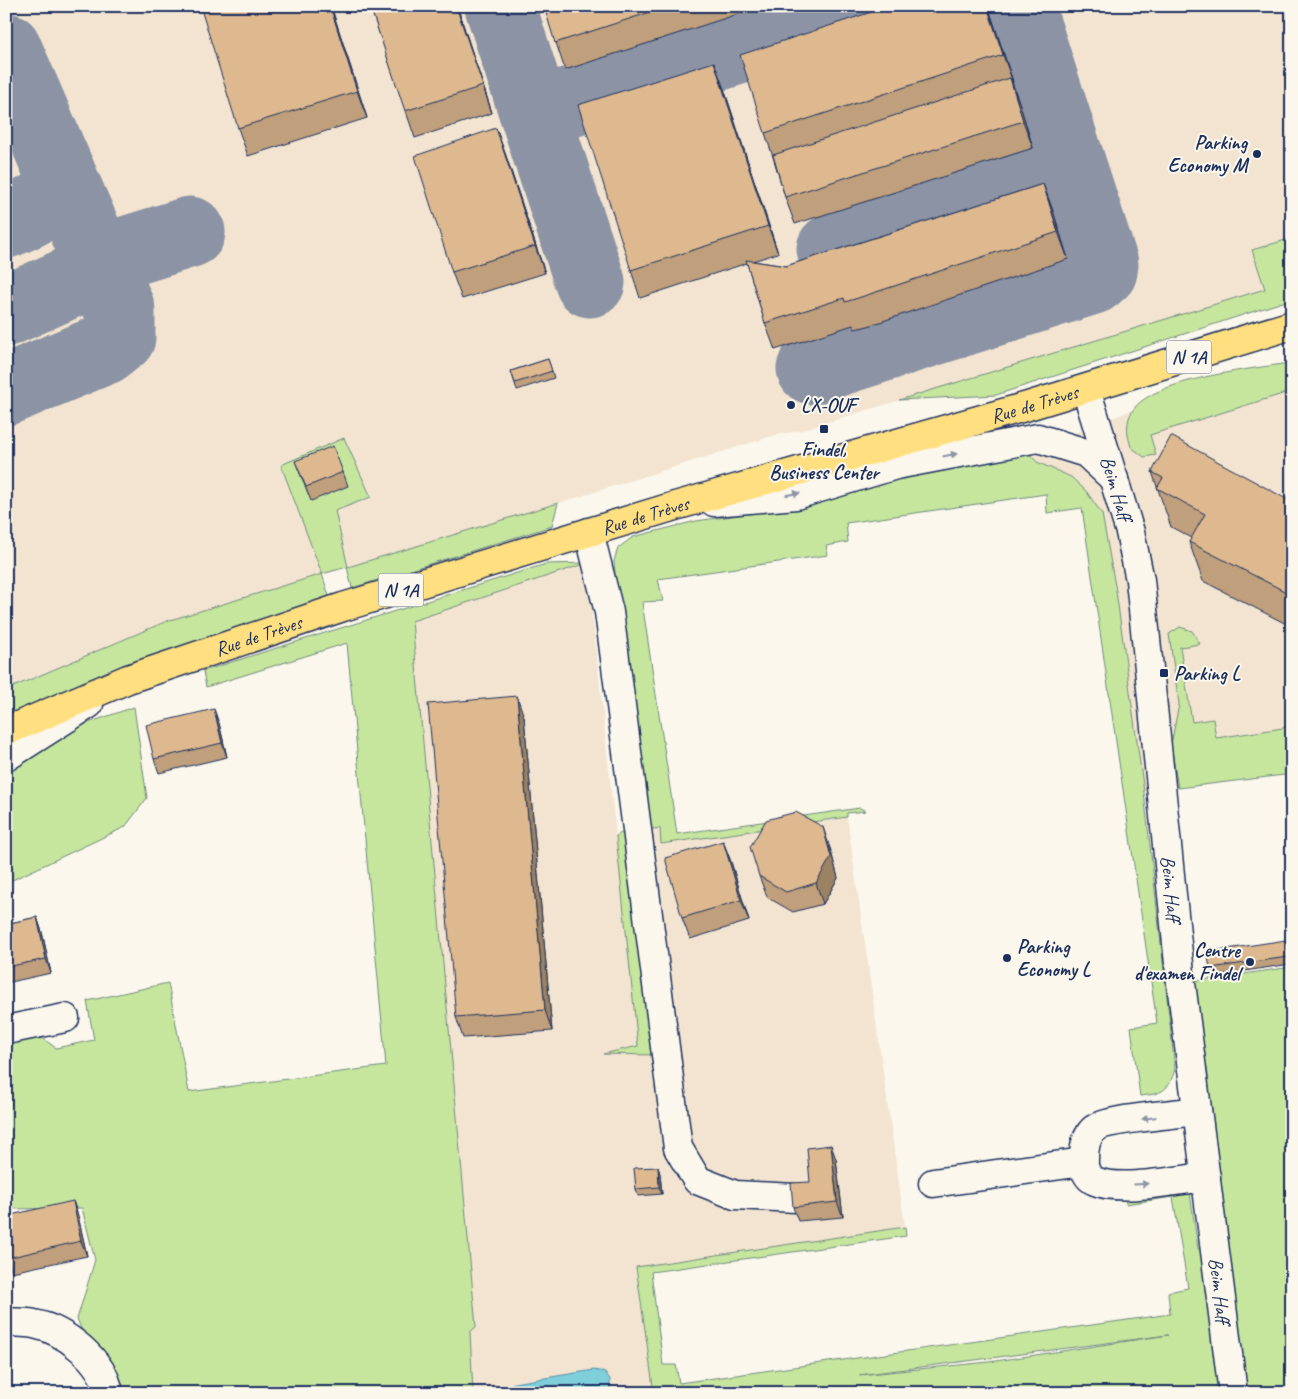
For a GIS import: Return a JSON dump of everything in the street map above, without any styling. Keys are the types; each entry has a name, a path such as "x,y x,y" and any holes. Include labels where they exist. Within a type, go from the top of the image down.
{"main road":[{"name":"Rue de Trèves","path":"6,731 128,679 343,607 675,506 1086,389 1292,326"}],"street":[{"name":"Beim Haff","path":"1086,389 1130,532 1140,580 1181,982 1233,1393"},
{"path":"675,506 796,495 896,465 1038,438 1086,453 1115,480"},
{"path":"589,532 609,612 678,1148 697,1180 735,1195 796,1198"},
{"path":"6,757 128,679"},
{"path":"6,1030 65,1018"},
{"path":"1198,1111 1107,1123 1093,1130 1086,1143 1084,1162 1086,1174 1094,1181 1111,1185 1206,1177"},
{"path":"933,1183 1084,1162"},
{"path":"6,1322 34,1324 66,1336 94,1362 109,1393"}],"shaded area":[{"path":"6,6 1292,6 1292,238 1252,250 1265,289 802,430 772,436 509,519 167,621 6,690"},
{"path":"1292,391 1292,722 1283,728 1216,738 1192,722 1180,647 1200,643 1169,634 1179,704 1171,745 1178,788 1144,792 1116,591 1102,514 1071,477 1037,462 1026,450 1045,445 1134,409 1127,430 1131,447 1156,455 1149,435"},
{"path":"587,563 638,1046 606,1054 653,1054 623,832 660,828 662,844 847,817 905,1227 636,1267 654,1393 473,1393 470,1332 476,1327 412,621"}],"green space":[{"path":"1292,238 1292,299 996,395 899,400 1265,289 1252,250"},
{"path":"1289,363 1292,372 1292,391 1150,435 1156,455 1144,457 1131,447 1128,437 1130,415 1144,399 1161,390 1205,377"},
{"path":"344,438 371,497 335,511 348,567 558,503 552,526 352,588 347,567 322,574 281,465"},
{"path":"1026,450 1037,462 1071,477 1086,491 1102,514 1116,591 1144,792 1175,1069 1167,1087 1154,1094 1140,1096 1131,1027 1157,1023 1082,508 1047,513 1046,494 846,523 848,542 826,546 828,555 658,579 663,601 642,602 677,834 860,808 866,811 847,813 847,817 661,844 660,828 647,830 617,600 614,561 618,548 633,537 696,521 761,512 821,494"},
{"path":"587,563 412,621 476,1327 470,1332 473,1393 109,1393 77,1319 95,1260 82,1208 6,1209 6,1042 38,1035 56,1048 94,1040 87,1001 168,983 189,1092 386,1066 347,643 206,687 203,671 546,564"},
{"path":"322,574 329,596 6,721 6,690 167,621"},
{"path":"1180,627 1192,631 1200,644 1180,647 1192,722 1213,719 1216,738 1283,728 1292,722 1292,774 1178,788 1171,745 1179,704 1169,634"},
{"path":"134,707 147,798 125,827 6,883 6,757 27,744"},
{"path":"623,832 653,1055 603,1054 638,1046 616,836"},
{"path":"1292,967 1292,1393 654,1393 636,1267 905,1227 906,1236 651,1272 663,1365 676,1365 679,1383 1170,1314 1168,1292 1188,1288 1173,1197 1126,1204 1125,1199 1190,1193 1198,1249 1214,1246 1181,983","holes":["1168,1335 989,1362 859,1375"]}],"water":[{"path":"594,1370 604,1372 610,1379 610,1393 503,1393 505,1388 514,1383"}],"building":[{"path":"200,6 330,6 357,91 238,128"},
{"path":"370,6 456,6 483,86 405,111"},
{"path":"544,6 669,6 555,43"},
{"path":"890,6 987,6 1003,55 765,133 740,55"},
{"path":"714,62 768,226 631,270 578,105"},
{"path":"1010,78 1023,121 785,197 773,155"},
{"path":"496,128 535,246 452,272 415,156"},
{"path":"1043,184 1058,232 858,298 845,302 844,298 765,323 746,260 786,266"},
{"path":"548,359 552,371 515,383 511,371"},
{"path":"1171,436 1292,502 1292,595 1189,542 1205,514 1157,488 1163,478 1152,472"},
{"path":"333,446 343,472 306,487 295,461"},
{"path":"517,696 545,1010 456,1017 428,704"},
{"path":"214,709 222,743 154,759 146,725"},
{"path":"796,812 823,827 831,857 816,883 786,892 759,876 750,847 766,820"},
{"path":"723,841 741,900 682,918 665,858"},
{"path":"37,917 46,959 6,967 6,924"},
{"path":"1286,940 1288,957 1210,968 1207,952"},
{"path":"831,1145 837,1202 793,1207 791,1183 810,1182 807,1148"},
{"path":"658,1167 659,1187 636,1189 634,1168"},
{"path":"73,1201 81,1241 7,1258 6,1216"}],"taxiway":[{"path":"500,6 533,108 539,112 874,6"},
{"path":"812,369 1093,279 1102,271 1103,264 1019,6"},
{"path":"6,48 60,173"},
{"path":"533,108 590,282"},
{"path":"832,249 1062,175 1070,163"},
{"path":"6,223 34,210 50,199 59,183 60,173 120,310 120,337 105,349 6,390"},
{"path":"126,252 190,232"},
{"path":"6,311 80,278 90,262 91,244"}],"place":[{"name":"Parking Economy M","path":"1257,154"},
{"name":"LX-OUF","path":"791,405"},
{"name":"Findel, Business Center","path":"824,429"},
{"name":"Parking L","path":"1164,673"},
{"name":"Parking Economy L","path":"1007,958"},
{"name":"Centre d'examen Findel","path":"1250,962"}]}
